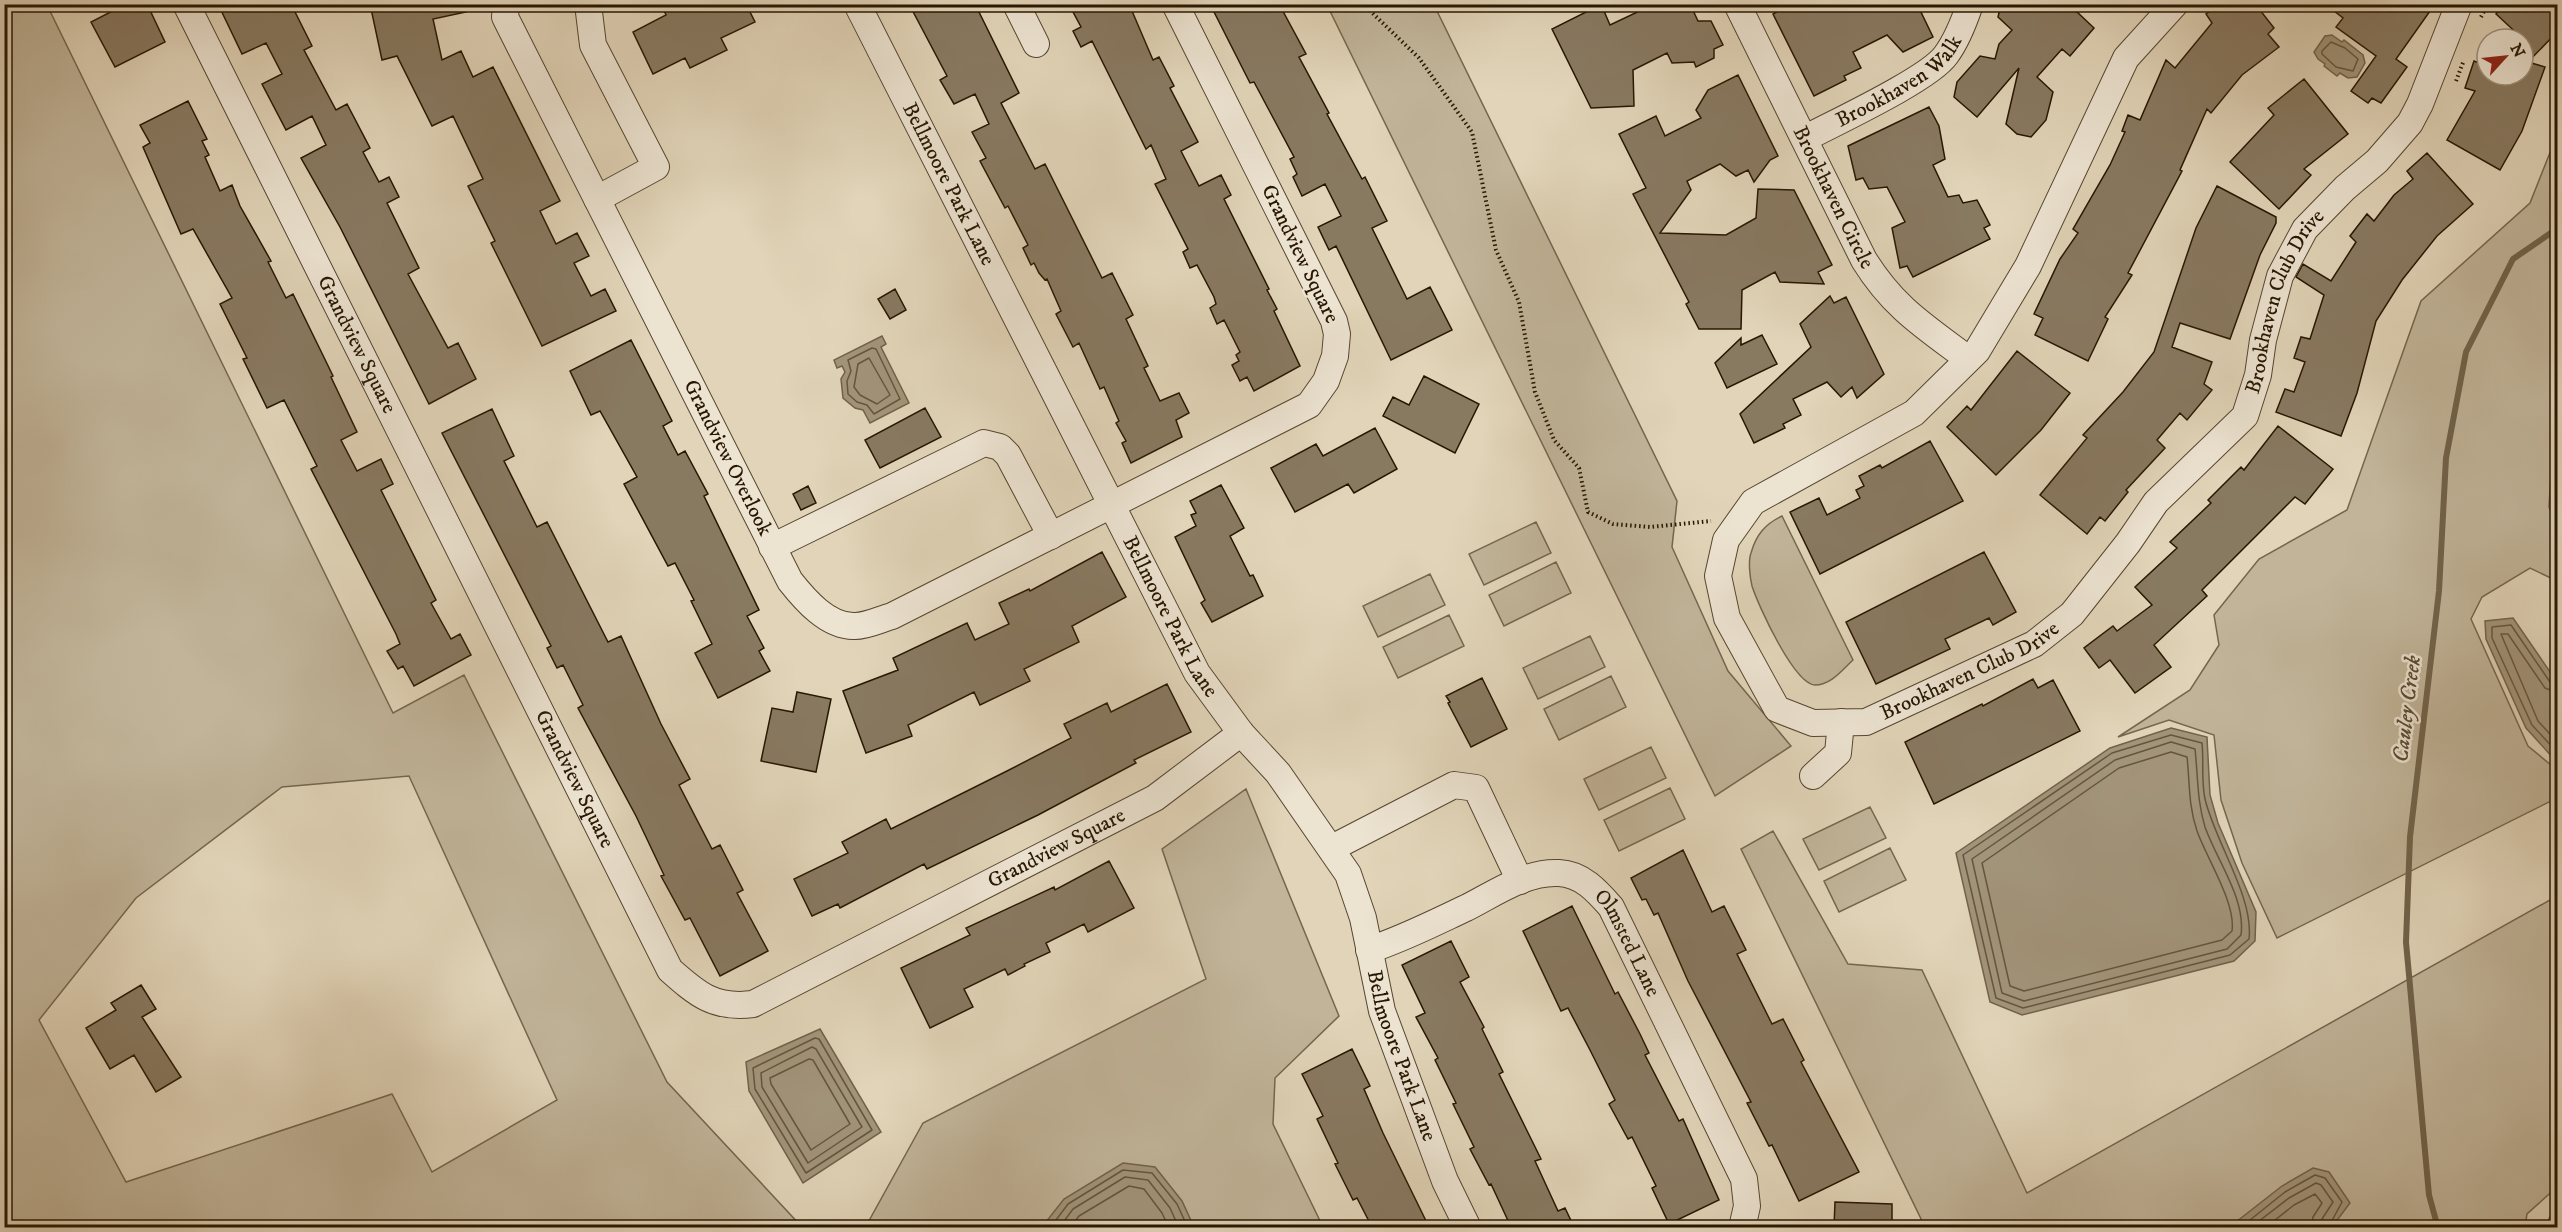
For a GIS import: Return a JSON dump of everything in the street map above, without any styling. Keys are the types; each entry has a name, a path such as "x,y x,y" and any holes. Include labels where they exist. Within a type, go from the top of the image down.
{"street":[{"name":"Grandview Square","path":"186,4 669,970 698,995 735,1006 753,1004 1155,798 1241,733"},
{"name":"Grandview Overlook","path":"506,4 506,18 772,548 790,581 805,601 828,619 854,626 892,616 1112,505"},
{"path":"588,4 593,45 656,167 597,199"},
{"name":"Bellmoore Park Lane","path":"857,4 1197,673 1241,733 1278,773 1348,874 1363,918 1382,1011 1410,1094 1445,1181 1468,1227"},
{"path":"1016,4 1036,44"},
{"name":"Grandview Square","path":"1112,505 1309,405 1326,381 1336,350 1337,334 1330,312 1175,4"},
{"name":"Brookhaven Circle","path":"1737,4 1806,138 1864,260 1878,282 1904,311 1968,359"},
{"name":"Brookhaven Walk","path":"1806,138 1925,73 1946,57 1964,23 1970,4"},
{"name":"Brookhaven Club Drive","path":"2175,4 2126,57 2028,266 1977,351 1914,413 1754,502 1726,540 1718,576 1727,618 1778,709 1813,723 1866,722 2034,644 2072,614 2128,543 2156,502 2245,416 2258,375 2263,340 2280,276 2305,229 2345,188 2377,161 2409,123 2420,104 2459,4"},
{"path":"772,548 984,443 1000,447 1008,455 1051,536"},
{"path":"1813,776 1838,753 1841,722"},
{"path":"1332,848 1454,785 1476,788 1520,881"},
{"name":"Olmsted Lane","path":"1369,950 1406,937 1528,877 1559,873 1579,877 1595,888 1611,907 1744,1179 1747,1206 1742,1227"}],"path":[{"path":"1363,4 1419,58 1472,132 1496,250 1519,302 1535,392 1554,440 1579,468 1588,512 1613,525 1650,527 1715,520 1712,531"},
{"path":"2477,23 2488,4"},
{"path":"2452,90 2467,51"}],"shaded area":[{"path":"4,5 47,5 393,713 464,675 667,1082 802,1227 5,1227","holes":["409,776 557,1100 432,1172 392,1094 126,1182 39,1020 136,898 282,787"]},
{"path":"1327,5 1434,5 1677,501 1672,547 1728,671 1791,746 1715,796"},
{"path":"2557,135 2558,400 2555,407 2549,507 2557,527 2557,581 2530,568 2482,597 2471,619 2528,746 2557,770 2557,798 2277,938 2242,863 2221,800 2214,735 2169,720 2118,737 2190,690 2219,645 2214,615 2259,559 2347,510 2421,301 2530,203"},
{"path":"1782,516 1853,660 1836,676 1821,684 1815,685 1807,681 1787,658 1761,609 1752,586 1750,560 1756,541 1766,526"},
{"path":"1536,522 1551,553 1484,585 1469,554"},
{"path":"1556,562 1571,593 1504,626 1489,595"},
{"path":"1430,574 1445,605 1378,637 1363,606"},
{"path":"1449,615 1464,646 1398,678 1383,647"},
{"path":"1590,636 1605,667 1538,699 1523,668"},
{"path":"1611,676 1626,707 1559,740 1544,709"},
{"path":"1651,747 1666,778 1599,810 1584,779"},
{"path":"1670,788 1685,819 1619,851 1604,820"},
{"path":"1246,789 1339,1016 1275,1078 1273,1124 1323,1227 865,1228 923,1123 1206,979 1162,849"},
{"path":"1870,807 1886,838 1819,870 1803,839"},
{"path":"1773,831 1848,964 1922,970 2027,1193 2557,896 2557,1187 2527,1214 2525,1227 1925,1227 1741,849"},
{"path":"1890,848 1906,880 1839,912 1824,881"}],"water":[{"path":"2332,35 2342,42 2344,40 2363,55 2365,63 2357,77 2348,78 2340,73 2337,76 2318,59 2314,52 2325,36"},
{"path":"882,336 886,344 881,347 909,403 870,423 863,410 855,408 843,398 841,379 845,372 842,366 837,368 834,360"},
{"path":"2513,618 2557,682 2557,759 2554,759 2526,728 2486,639 2485,621"},
{"path":"2171,728 2207,737 2210,795 2218,823 2256,912 2255,941 2234,961 2022,1015 1990,1002 1956,853 2110,748"},
{"path":"820,1029 881,1132 803,1183 749,1091 746,1062"},
{"path":"1123,1163 1155,1167 1182,1201 1194,1227 1042,1227 1064,1199"},
{"path":"2313,1168 2329,1172 2350,1203 2332,1227 2233,1227 2236,1222 2282,1186"},
{"path":"2557,1200 2557,1227 2546,1227 2555,1203"}],"building":[{"path":"126,4 147,4 165,42 115,67 91,22"},
{"path":"218,4 291,4 312,46 304,50 336,110 347,104 370,148 363,152 379,182 389,177 399,197 387,203 419,268 408,274 448,348 458,343 476,379 429,404 340,227 301,158 326,145 312,116 286,130 262,84 282,74 266,43 242,54"},
{"path":"370,4 465,4 466,12 433,19 442,60 461,51 473,77 493,67 560,201 540,211 556,244 577,233 589,256 574,263 591,296 605,289 616,311 542,346 491,243 495,241 468,186 483,179 453,116 432,126 397,56 382,60"},
{"path":"661,4 704,4 707,10 718,4 746,4 755,22 721,38 727,50 690,68 685,58 653,74 633,32 666,15"},
{"path":"909,4 975,4 1019,93 1001,103 1035,169 1045,164 1102,278 1112,273 1133,315 1126,319 1148,366 1144,368 1160,401 1179,393 1189,413 1176,420 1182,437 1131,463 1122,443 1126,441 1116,423 1119,421 1104,387 1100,389 1079,343 1073,347 1056,314 1061,311 1047,279 1045,280 1039,273 1034,263 1031,265 1023,248 1028,245 1008,206 1005,208 980,161 986,158 972,132 989,124 975,94 954,104 940,80 947,76"},
{"path":"1082,4 1129,4 1153,60 1159,57 1174,86 1170,88 1198,142 1181,151 1199,186 1221,175 1231,195 1224,199 1269,289 1267,290 1277,309 1274,311 1300,366 1254,391 1247,377 1240,381 1232,365 1239,361 1236,355 1240,352 1224,320 1217,324 1210,308 1216,304 1214,297 1197,265 1190,268 1183,252 1188,249 1155,184 1166,179 1151,145 1146,149 1092,41 1081,47 1073,31 1081,27 1072,10"},
{"path":"1210,4 1279,4 1306,54 1299,57 1329,113 1327,114 1362,179 1365,177 1387,221 1372,228 1407,299 1430,287 1452,330 1391,360 1336,246 1329,250 1318,227 1341,216 1325,184 1302,196 1293,177 1297,174 1290,159 1294,157 1254,82 1250,83"},
{"path":"1646,4 1690,4 1698,21 1711,21 1723,45 1714,49 1714,58 1696,67 1694,62 1672,63 1667,53 1633,70 1634,106 1591,108 1552,29 1588,11 1604,11 1610,25 1646,8"},
{"path":"1791,4 1917,4 1933,37 1903,52 1887,35 1853,52 1861,68 1844,76 1846,80 1814,96 1773,14"},
{"path":"2001,4 2056,4 2060,8 2077,12 2094,28 2070,56 2062,49 2037,77 2053,92 2046,120 2031,137 2017,134 2006,124 2019,68 1977,117 1954,97 1957,82 1980,56 1995,59 1999,44 2012,30 1998,17"},
{"path":"2325,4 2435,4 2396,59 2407,67 2381,103 2372,98 2368,103 2351,91 2376,56 2336,27 2343,18"},
{"path":"2504,4 2552,4 2558,9 2558,31 2535,55 2535,27 2510,27 2496,14"},
{"path":"2219,5 2256,5 2274,28 2268,34 2279,47 2242,75 2211,113 2207,109 2180,170 2182,171 2128,273 2132,275 2105,317 2108,319 2088,361 2035,335 2043,318 2034,314 2060,259 2078,233 2073,229 2110,165 2125,132 2122,131 2128,115 2140,120 2166,60 2175,68 2212,23 2206,14"},
{"path":"2474,61 2475,87 2535,87 2535,64 2545,67 2522,131 2500,170 2447,140 2475,91 2465,88"},
{"path":"1738,75 1778,156 1770,160 1754,182 1748,170 1736,176 1720,164 1687,181 1691,190 1660,233 1726,235 1756,218 1758,189 1794,190 1832,265 1818,272 1824,284 1780,282 1775,272 1742,290 1741,329 1699,329 1686,304 1689,302 1633,194 1646,188 1619,134 1656,116 1665,136 1701,118 1696,110 1708,90"},
{"path":"2304,79 2348,134 2304,169 2311,175 2279,209 2230,162 2274,115 2268,108"},
{"path":"188,101 207,139 202,141 209,155 205,157 220,191 232,185 240,206 271,261 268,262 286,298 293,294 333,376 331,377 357,432 341,440 357,471 381,459 393,484 381,490 436,600 431,603 451,639 460,634 471,655 414,686 403,666 398,669 387,651 400,644 396,634 311,469 317,466 284,400 267,408 243,359 247,358 220,304 232,298 193,229 181,234 143,147 150,143 140,125"},
{"path":"1929,107 1939,126 1945,159 1933,165 1948,197 1959,195 1963,203 1977,200 1990,225 1984,228 1990,239 1913,277 1907,266 1900,268 1892,228 1905,222 1887,187 1869,189 1863,178 1856,180 1848,146"},
{"path":"2427,153 2473,204 2437,236 2402,280 2376,321 2357,393 2341,436 2276,412 2285,389 2294,392 2305,362 2294,358 2301,337 2310,339 2324,295 2296,277 2303,264 2331,281 2356,242 2350,236 2367,214 2374,221 2394,195 2413,179 2407,171"},
{"path":"2217,186 2276,217 2276,223 2260,255 2230,339 2180,323 2172,347 2212,362 2204,384 2212,390 2187,420 2180,413 2157,440 2165,448 2126,490 2128,492 2105,521 2100,517 2087,534 2040,495 2087,438 2083,435 2123,392 2154,352 2196,228"},
{"path":"895,289 906,310 890,319 878,299"},
{"path":"1830,296 1834,303 1846,297 1884,374 1857,398 1852,387 1841,397 1827,382 1793,399 1801,415 1783,424 1785,428 1754,443 1740,414 1811,347 1800,324"},
{"path":"1762,335 1777,364 1727,388 1715,363 1741,338 1741,345"},
{"path":"631,340 672,421 663,426 678,455 685,451 708,494 704,496 759,610 747,616 764,648 759,651 770,671 718,698 695,653 712,644 691,601 694,600 675,563 668,566 624,484 637,477 600,411 591,415 570,371"},
{"path":"2017,351 2070,393 2041,430 1996,475 1947,427 1967,406 1971,410"},
{"path":"1424,376 1479,404 1455,453 1383,416 1393,397 1409,405"},
{"path":"925,408 941,437 880,468 865,440"},
{"path":"492,409 514,456 504,461 537,527 547,522 608,642 621,636 661,724 690,779 679,785 712,849 720,845 743,890 737,893 768,951 720,976 690,918 685,920 661,876 664,875 636,816 578,708 583,705 563,665 557,668 547,648 551,646 442,433"},
{"path":"2278,426 2333,469 2305,504 2295,497 2202,590 2207,596 2154,645 2171,667 2135,693 2110,660 2099,668 2084,648 2113,626 2117,631 2152,605 2135,587 2177,548 2170,542 2211,503 2208,500 2241,467 2244,470"},
{"path":"1375,428 1397,469 1354,493 1348,484 1295,512 1271,468 1316,444 1323,456"},
{"path":"1930,441 1963,501 1820,574 1790,512 1819,498 1827,515 1860,498 1856,490 1864,486 1859,476 1880,465 1882,468"},
{"path":"1221,485 1244,528 1230,536 1263,596 1212,622 1201,603 1205,600 1175,537 1196,526 1191,515 1196,513 1190,501"},
{"path":"808,486 816,503 801,510 793,494"},
{"path":"1102,552 1126,597 1072,626 1079,642 1024,669 1030,681 980,705 974,692 908,725 912,736 866,753 843,691 898,670 893,658 967,623 975,640 1009,624 999,603 1029,589 1030,591"},
{"path":"1984,552 2016,612 1993,625 1989,618 1945,639 1950,649 1876,684 1846,622"},
{"path":"1482,678 1507,729 1471,747 1446,696"},
{"path":"2033,679 2038,688 2053,680 2080,731 1934,804 1905,742 1982,704 1983,706"},
{"path":"1167,684 1191,732 1134,760 1136,763 1038,815 927,869 924,864 840,908 838,904 812,916 794,879 848,853 842,842 886,819 891,829 1071,738 1064,724 1107,703 1111,712"},
{"path":"797,692 831,699 816,772 761,761 772,708 793,712"},
{"path":"1683,850 1712,912 1724,906 1746,950 1737,954 1772,1024 1783,1019 1804,1060 1801,1062 1859,1172 1799,1201 1772,1145 1769,1146 1747,1103 1751,1102 1688,981 1658,913 1654,915 1646,899 1642,900 1631,878"},
{"path":"1109,861 1134,908 1088,932 1084,924 1046,943 1050,952 1024,964 1025,966 1008,975 1005,969 964,989 973,1007 930,1028 901,968 970,935 966,928 1054,887 1055,890"},
{"path":"1572,906 1615,994 1618,992 1640,1034 1649,1053 1645,1055 1679,1121 1683,1119 1719,1200 1669,1224 1652,1188 1656,1186 1632,1137 1628,1139 1609,1104 1615,1100 1568,1008 1561,1011 1523,931"},
{"path":"1451,941 1469,977 1460,982 1484,1027 1482,1029 1503,1072 1499,1074 1541,1159 1535,1161 1558,1211 1565,1208 1574,1227 1511,1227 1491,1184 1489,1185 1470,1149 1474,1147 1435,1060 1438,1058 1416,1017 1425,1013 1402,965"},
{"path":"141,985 156,1009 142,1017 181,1077 156,1092 134,1055 110,1069 86,1028 116,1010 111,1003"},
{"path":"1352,1049 1370,1086 1364,1089 1383,1133 1429,1227 1372,1227 1357,1198 1353,1200 1335,1164 1338,1163 1317,1119 1323,1116 1302,1074"},
{"path":"1835,1202 1892,1204 1892,1227 1834,1227"}],"waterway":[{"name":"Cauley Creek","path":"2438,1228 2429,1195 2406,942 2410,837 2439,591 2446,458 2466,352 2513,259 2558,228"}]}
